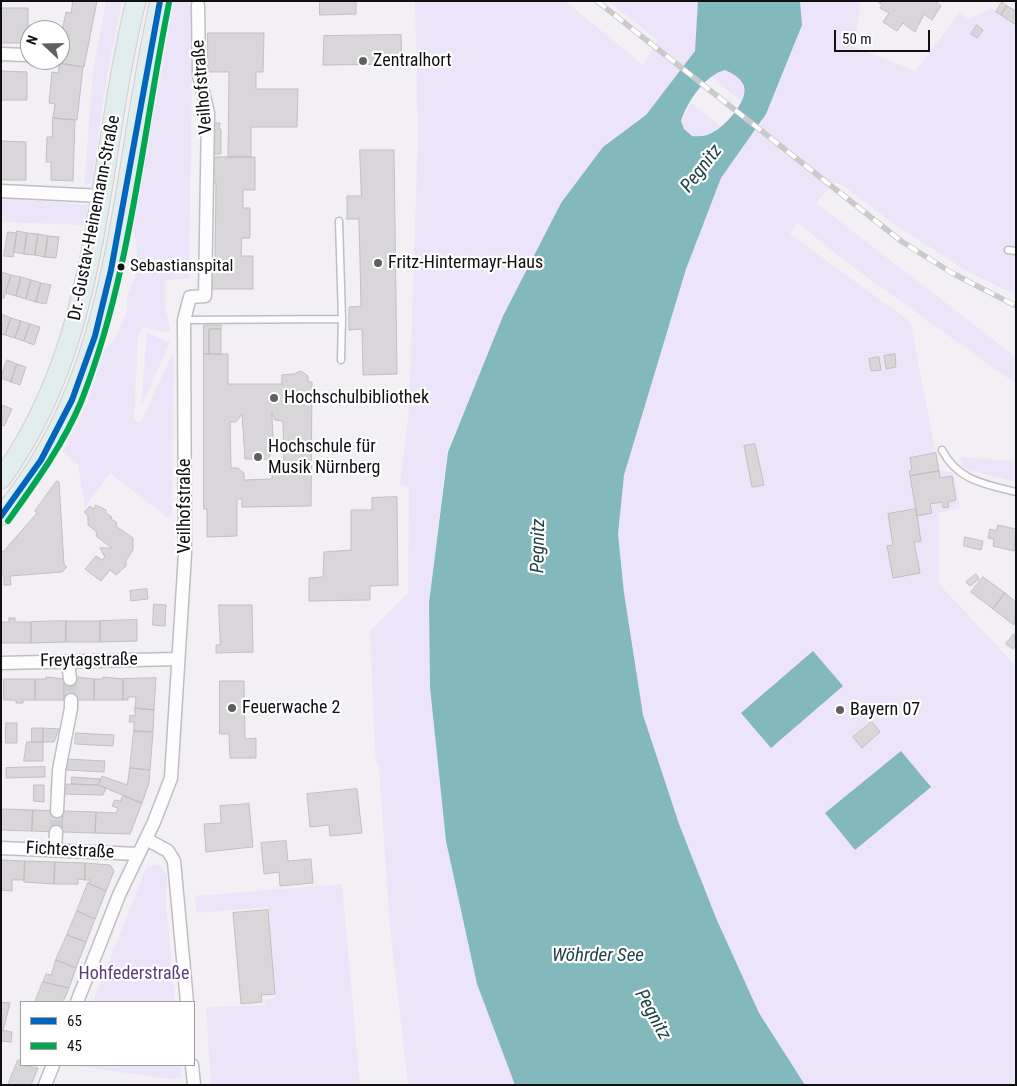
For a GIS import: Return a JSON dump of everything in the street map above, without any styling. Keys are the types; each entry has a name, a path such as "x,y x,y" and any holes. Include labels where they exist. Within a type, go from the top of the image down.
{"main road":[{"name":"Dr.-Gustav-Heinemann-Straße","path":"1,479 33,429 62,364 80,306 102,196 136,1"},
{"name":"Dr.-Gustav-Heinemann-Straße","path":"1,516 36,470 58,433 73,400 92,348 114,262 160,1"}],"street":[{"name":"Veilhofstraße","path":"146,839 167,792 170,778 185,554 184,320 190,297 205,296 208,113 199,75 198,5"},
{"path":"1,54 20,55"},
{"path":"1,191 102,196"},
{"name":"Freytagstraße","path":"1,663 177,659"},
{"path":"68,662 70,679"},
{"path":"56,811 59,770 71,700"},
{"path":"55,850 56,832"},
{"path":"77,1001 138,854 146,839 168,850 174,860 187,1001"},
{"name":"Fichtestraße","path":"1,848 138,854"},
{"path":"45,1085 53,1066"},
{"path":"192,1066 194,1085"}],"lane":[{"path":"339,221 342,319 341,360"},
{"path":"1008,250 1016,252"},
{"path":"184,320 342,319"},
{"path":"942,450 948,462 960,474 978,482 1016,492"}],"green space":[{"path":"106,1 122,1 107,74 92,182 84,186 93,71"},
{"path":"174,1 198,1 193,9 189,279 165,280 165,306 171,333 142,327 138,337 134,420 141,422 172,354 174,355 172,516 168,518 110,473 85,507 78,465 63,451 87,403 105,349 114,341 127,311 127,296 138,268 133,230"},
{"path":"415,1 565,1 643,65 658,40 608,1 698,1 699,4 695,51 646,115 603,147 561,203 503,316 447,452 429,603 430,687 446,840 477,984 515,1085 408,1085 390,927 379,768 375,755 370,631 408,593 409,487 400,485 409,409 418,140"},
{"name":"Bayern 07","path":"800,1 861,1 854,47 915,71 959,13 969,19 991,8 1016,26 1016,295 965,270 894,224 842,185 835,182 816,203 1016,357 1016,384 846,262 798,223 790,234 905,318 911,325 939,470 954,473 960,508 939,513 939,584 1016,666 1016,1085 805,1085 759,1013 716,918 679,824 643,715 624,593 618,534 624,475 686,269 721,178 766,114 802,25"},
{"path":"725,70 742,83 744,96 742,102 711,77 714,73"},
{"path":"691,103 720,126 707,134 692,136 684,129 681,121"},
{"path":"1,198 88,205 85,225 1,222"},
{"path":"147,333 170,342 141,407"},
{"path":"960,457 1016,461 1016,482 963,469"},
{"name":"Hohfederstraße","path":"155,864 160,866 167,876 166,903 175,1001 93,1001 146,868"},
{"path":"342,884 360,1085 211,1085 206,1007 265,1005 265,1000 275,998 268,907 196,913 195,896"},
{"path":"76,1066 181,1066 182,1078 170,1079"}],"water":[{"name":"Wöhrder See","path":"698,1 800,1 802,25 766,114 721,178 686,269 624,475 618,534 624,593 643,715 679,824 716,918 759,1013 805,1085 515,1085 477,984 446,841 430,687 429,603 448,452 503,316 561,203 603,147 646,115 695,51","holes":["725,70 737,77 743,84 745,90 741,103 720,128 704,136 692,136 684,129 681,121 684,114 692,98 704,83"]},
{"path":"813,651 843,686 771,748 741,713"},
{"path":"901,751 931,787 855,850 825,813"}],"building":[{"path":"73,1 97,1 84,67 70,65 70,20 64,20 66,12 71,13"},
{"path":"320,1 356,1 356,14 320,15"},
{"path":"877,1 935,1 941,6 932,20 924,14 915,32 903,23 897,31 883,22 889,13 880,8 882,5"},
{"path":"1002,2 1007,6 1001,15 996,12"},
{"path":"1007,6 1016,11 1016,25 1001,15"},
{"path":"1,8 28,8 28,20 20,20 20,43 1,43"},
{"path":"977,25 983,30 977,38 971,34"},
{"path":"208,33 264,33 263,72 256,72 256,89 298,89 297,127 251,127 251,157 228,157 229,72 208,72"},
{"path":"401,35 402,64 323,65 324,36"},
{"path":"70,65 83,67 77,120 53,118 55,104 49,103 52,72 58,73 59,70 70,70"},
{"path":"1,71 27,72 27,100 1,100"},
{"path":"53,118 75,120 73,181 51,180 51,162 46,162 47,137 52,137"},
{"path":"215,123 220,123 221,154 213,154"},
{"path":"1,141 26,142 26,180 1,180"},
{"name":"Fritz-Hintermayr-Haus","path":"360,150 394,150 397,374 363,375 362,329 349,330 349,307 361,306 359,219 347,219 347,196 361,196"},
{"path":"213,157 255,157 255,190 243,190 243,208 250,208 250,238 242,238 241,256 253,256 253,289 212,289 212,261 215,261 216,183 213,183"},
{"path":"17,231 27,233 24,254 14,252"},
{"path":"8,232 17,233 13,257 4,256"},
{"path":"27,233 38,234 35,255 24,254"},
{"path":"38,234 48,236 45,257 35,255"},
{"path":"48,236 59,237 56,258 45,257"},
{"path":"1,272 11,275 4,298 1,298"},
{"path":"11,275 21,277 16,296 6,293"},
{"path":"21,277 31,280 26,299 16,296"},
{"path":"31,280 41,283 36,302 26,299"},
{"path":"41,283 51,285 46,304 36,302"},
{"path":"1,314 11,318 5,335 1,334"},
{"path":"11,318 21,321 15,338 5,335"},
{"path":"21,321 30,324 24,341 15,338"},
{"path":"30,324 40,327 34,345 24,341"},
{"path":"204,325 221,325 221,329 209,329 209,354 204,354"},
{"path":"209,329 221,329 221,354 209,354"},
{"name":"Hochschule für Musik Nürnberg","path":"204,354 228,354 228,384 282,384 282,375 301,371 308,376 308,382 312,382 311,506 242,507 242,499 237,499 237,536 207,537 207,509 204,509","holes":["272,413 275,420 283,421 284,468 276,468 272,473 272,479 244,480 244,473 238,468 231,468 230,422 236,422 242,414 245,459 269,459 273,440"]},
{"path":"895,354 896,367 886,369 884,356"},
{"path":"879,357 881,370 871,371 869,359"},
{"path":"7,360 17,364 11,382 1,378"},
{"path":"17,364 26,367 20,385 11,382"},
{"path":"2,405 12,409 4,426 1,425"},
{"path":"755,444 764,485 752,487 744,446"},
{"path":"936,453 939,471 910,476 909,471 912,470 910,458"},
{"path":"939,471 940,478 952,476 956,500 948,502 949,507 943,508 942,502 930,504 932,513 917,516 910,476"},
{"path":"57,481 59,482 64,565 67,567 62,572 10,576 11,585 4,585 4,576 1,576 1,550 3,552 37,513 35,511"},
{"path":"397,497 398,585 370,586 370,600 309,601 309,578 323,577 324,552 351,550 351,510 372,510 372,498"},
{"path":"96,505 106,510 106,513 112,517 110,518 117,523 116,526 133,538 133,550 126,560 126,566 116,575 110,570 101,581 85,569 96,556 102,560 105,557 100,548 112,548 97,537 96,531 88,525 88,516 84,512 90,506 93,509"},
{"path":"916,509 921,541 914,542 920,573 893,578 887,546 893,545 888,514"},
{"path":"998,525 1016,529 1014,551 993,546 994,539 988,538 990,529 996,531"},
{"path":"965,537 983,541 981,550 964,546"},
{"path":"976,574 979,579 970,586 966,582"},
{"path":"983,577 1005,593 993,609 971,592"},
{"path":"147,589 148,599 131,601 130,591"},
{"path":"1005,593 1016,602 1014,625 993,609"},
{"path":"154,604 166,605 165,626 153,625"},
{"path":"219,605 252,605 253,652 216,653 216,645 220,645"},
{"path":"9,618 15,618 15,622 31,622 31,643 1,643 1,622 9,622"},
{"path":"137,620 137,641 100,642 100,621"},
{"path":"66,621 66,642 31,643 31,622"},
{"path":"66,621 100,621 100,642 66,642"},
{"path":"1014,634 1016,645 1013,649 1006,644"},
{"path":"46,677 64,679 64,700 35,700 35,679 46,679"},
{"path":"78,677 94,679 94,700 64,700 64,679"},
{"path":"103,677 123,679 123,700 94,700 94,679 103,679"},
{"path":"156,678 154,710 135,708 136,697 128,697 128,700 123,700 123,679"},
{"path":"4,679 35,679 35,700 23,700 23,703 16,703 16,700 4,700"},
{"name":"Feuerwache 2","path":"220,681 244,681 245,739 256,738 256,758 230,758 229,734 220,734"},
{"path":"135,708 154,710 153,732 134,731 134,722 129,722 130,715 135,716"},
{"path":"872,722 880,732 862,748 853,737"},
{"path":"6,723 17,723 17,743 6,743"},
{"path":"32,728 43,728 43,742 32,742"},
{"path":"43,728 59,729 54,742 43,742"},
{"path":"134,731 153,732 150,770 130,768"},
{"path":"76,733 114,735 113,746 75,744"},
{"path":"27,742 43,742 43,761 24,761"},
{"path":"67,759 105,761 104,772 66,770"},
{"path":"45,767 45,777 6,778 6,768"},
{"path":"130,768 150,770 149,783 142,803 98,785 102,776 127,785"},
{"path":"72,777 101,779 98,785 72,784"},
{"path":"64,784 98,785 106,788 103,795 64,794"},
{"path":"34,785 44,785 44,802 34,801"},
{"path":"357,789 362,833 330,836 329,825 310,827 307,794"},
{"path":"123,796 142,803 130,834 95,833 96,812 116,813 118,808 112,806 115,800 120,801"},
{"path":"249,804 253,847 206,852 204,824 221,823 220,806"},
{"path":"2,809 33,810 32,831 1,830"},
{"path":"33,810 63,811 62,832 32,831"},
{"path":"63,811 96,812 95,833 62,832"},
{"path":"286,841 288,861 311,859 313,883 280,886 279,872 264,874 261,843"},
{"path":"2,860 25,861 24,880 12,880 12,891 1,890"},
{"path":"25,861 55,862 54,884 24,882"},
{"path":"55,862 85,863 85,880 78,879 78,884 54,884"},
{"path":"85,863 110,865 114,871 106,891 88,883 91,880 85,880"},
{"path":"88,883 106,891 95,919 77,911"},
{"path":"268,910 275,994 261,995 262,1002 241,1004 233,913"},
{"path":"77,911 95,919 86,942 67,935"},
{"path":"67,935 86,942 76,968 56,960"},
{"path":"56,960 76,968 69,988 43,982 46,974 51,975"},
{"path":"43,982 69,988 63,1001 35,1001"},
{"path":"1,1002 10,1003 3,1031 1,1030"},
{"path":"1,1030 12,1032 11,1042 1,1041"},
{"path":"18,1060 20,1061 20,1066 38,1068 31,1085 8,1085"}],"tunnel":[{"path":"70,679 71,700"},
{"path":"56,832 57,811"}],"railway":[{"path":"597,1 901,241 952,273 1016,306"}],"transit line":[{"name":"65","path":"1,516 41,460 72,400 95,336 111,270 160,1"},
{"name":"45","path":"8,521 66,433 81,402 98,354 124,255 169,3"}],"place":[{"name":"Zentralhort","path":"363,61"},
{"name":"Fritz-Hintermayr-Haus","path":"378,263"},
{"name":"Sebastianspital","path":"121,267"},
{"name":"Hochschulbibliothek","path":"274,398"},
{"name":"Hochschule für Musik Nürnberg","path":"258,457"},
{"name":"Feuerwache 2","path":"232,708"},
{"name":"Bayern 07","path":"840,710"}],"water label":[{"name":"Pegnitz","path":"702,169"},
{"name":"Pegnitz","path":"539,546"},
{"name":"Pegnitz","path":"652,1015"}]}
